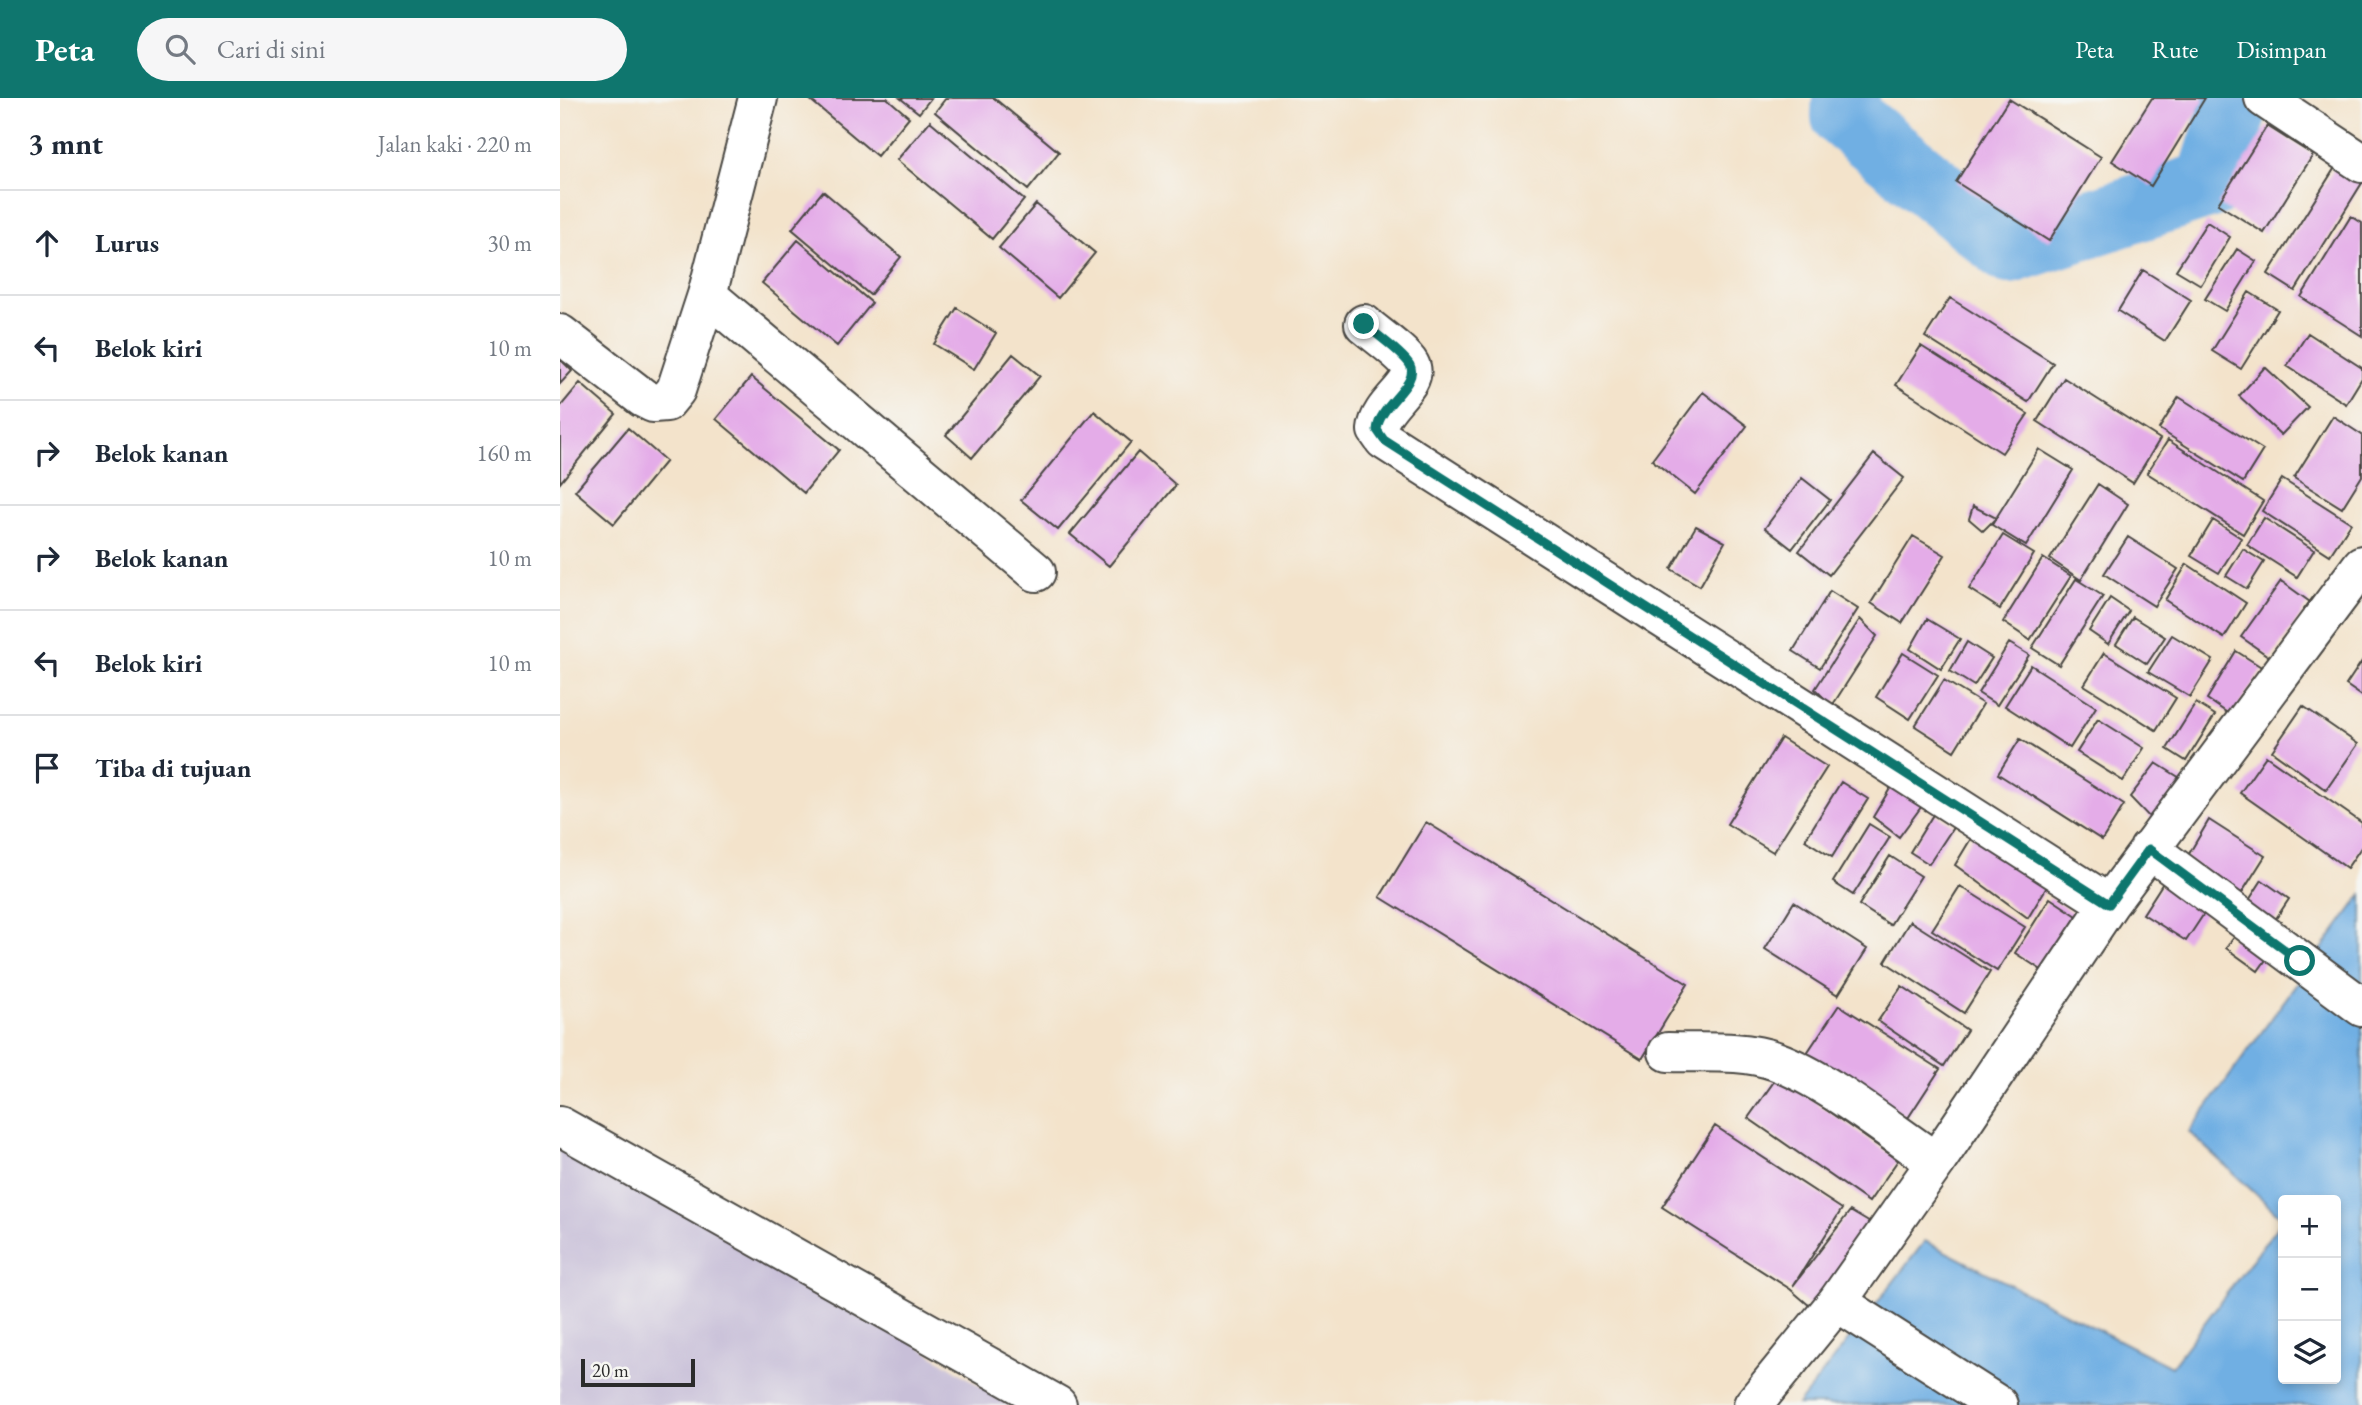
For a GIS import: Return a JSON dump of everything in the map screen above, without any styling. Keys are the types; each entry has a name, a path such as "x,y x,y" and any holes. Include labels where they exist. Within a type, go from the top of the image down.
{"street":[{"path":"560,334 643,398 653,403 666,402 676,390 706,295 758,98"},
{"path":"2264,98 2362,163"},
{"path":"706,295 1036,572"},
{"path":"1364,324 1410,365 1412,376 1408,386 1378,418 1377,430 1384,440 2109,904"},
{"path":"1753,1405 1837,1302 1936,1162 2109,904 2362,565"},
{"path":"2149,849 2362,1007"},
{"path":"1668,1052 1745,1054 1774,1060 1805,1074 1936,1162"},
{"path":"560,1126 1057,1405"},
{"path":"1837,1302 1998,1405"}],"shaded area":[{"path":"560,1113 1009,1405 560,1405"}],"water":[{"path":"2362,894 2362,1405 1798,1405 1925,1241 2171,1367 2278,1226 2278,1384 2341,1384 2341,1195 2278,1195 2278,1214 2189,1132"}],"building":[{"path":"808,98 887,98 909,117 877,156"},
{"path":"900,98 931,98 919,113"},
{"path":"946,98 994,98 1059,152 1028,190 935,112"},
{"path":"2152,98 2205,98 2151,186 2112,161"},
{"path":"2009,99 2101,157 2049,241 1956,182"},
{"path":"930,121 1024,200 992,239 897,160"},
{"path":"2267,126 2313,155 2264,233 2218,204"},
{"path":"2336,166 2362,183 2295,291 2268,274"},
{"path":"823,191 901,257 870,295 792,229"},
{"path":"1036,204 1095,253 1058,298 999,248"},
{"path":"2351,216 2362,223 2362,336 2301,297"},
{"path":"2207,222 2230,237 2201,285 2176,270"},
{"path":"798,240 872,303 837,346 762,283"},
{"path":"2237,249 2256,261 2225,311 2205,299"},
{"path":"2143,270 2191,300 2165,341 2118,311"},
{"path":"2249,292 2278,310 2241,369 2212,351"},
{"path":"1950,298 2053,363 2028,402 1925,337"},
{"path":"957,308 996,333 974,369 934,344"},
{"path":"2308,333 2362,368 2362,378 2346,404 2287,366"},
{"path":"1921,346 2028,414 2002,453 1896,385"},
{"path":"1013,354 1040,376 972,458 946,435"},
{"path":"560,359 572,371 560,384"},
{"path":"2265,367 2308,407 2281,435 2239,396"},
{"path":"751,377 839,450 804,493 716,419"},
{"path":"2064,378 2160,439 2133,483 2037,421"},
{"path":"580,383 616,414 560,483 560,407"},
{"path":"1703,392 1747,426 1695,494 1652,460"},
{"path":"2179,397 2263,450 2243,482 2159,429"},
{"path":"1094,411 1131,442 1058,530 1021,500"},
{"path":"2333,416 2362,435 2362,476 2342,508 2294,478"},
{"path":"628,428 666,461 614,524 575,491"},
{"path":"2168,440 2263,501 2243,534 2147,473"},
{"path":"2039,449 2073,470 2026,546 1992,525"},
{"path":"1138,452 1176,485 1109,566 1070,534"},
{"path":"1874,454 1904,478 1829,575 1799,551"},
{"path":"1802,478 1830,500 1792,549 1765,528"},
{"path":"2282,479 2351,523 2330,555 2262,511"},
{"path":"2098,484 2128,504 2081,580 2050,559"},
{"path":"1973,506 1996,518 1983,531 1969,519"},
{"path":"2264,518 2314,550 2297,577 2247,545"},
{"path":"2213,520 2241,538 2219,573 2191,556"},
{"path":"1696,526 1725,542 1700,586 1671,569"},
{"path":"2003,535 2034,554 2000,609 1969,589"},
{"path":"1913,536 1945,555 1902,623 1871,603"},
{"path":"2128,537 2178,569 2154,606 2104,574"},
{"path":"2243,549 2264,562 2247,589 2226,576"},
{"path":"2043,558 2071,576 2030,640 2003,622"},
{"path":"2187,564 2246,603 2224,638 2165,600"},
{"path":"2076,579 2103,596 2059,665 2032,648"},
{"path":"2281,581 2310,602 2271,658 2241,637"},
{"path":"1830,591 1858,609 1820,668 1793,651"},
{"path":"2110,598 2129,611 2108,644 2089,631"},
{"path":"2133,617 2165,637 2147,664 2116,644"},
{"path":"1860,619 1877,636 1832,706 1815,689"},
{"path":"1927,619 1960,639 1941,669 1910,649"},
{"path":"2172,635 2213,660 2190,697 2148,672"},
{"path":"1967,642 1992,658 1974,686 1950,671"},
{"path":"2009,643 2029,655 1997,705 1978,693"},
{"path":"2236,651 2263,668 2232,716 2207,699"},
{"path":"1903,653 1938,675 1910,719 1876,697"},
{"path":"2104,653 2176,698 2156,730 2084,685"},
{"path":"2362,661 2362,696 2346,685"},
{"path":"2031,665 2096,707 2070,748 2005,706"},
{"path":"1944,680 1983,704 1954,751 1915,726"},
{"path":"2196,703 2215,715 2186,761 2167,749"},
{"path":"2303,706 2358,744 2326,790 2272,751"},
{"path":"2098,719 2144,748 2123,781 2077,752"},
{"path":"1781,738 1827,767 1773,852 1727,824"},
{"path":"2020,739 2124,805 2102,840 1998,774"},
{"path":"2266,756 2362,823 2362,846 2347,868 2240,793"},
{"path":"2156,763 2185,781 2154,822 2130,797"},
{"path":"1841,782 1868,799 1832,857 1805,840"},
{"path":"1894,782 1924,803 1899,837 1873,817"},
{"path":"1934,813 1954,826 1929,864 1910,852"},
{"path":"2209,820 2265,856 2241,894 2186,859"},
{"path":"1426,822 1688,984 1642,1059 1380,897"},
{"path":"1869,824 1890,837 1853,895 1833,882"},
{"path":"1975,832 2048,885 2028,918 1955,865"},
{"path":"1890,856 1921,876 1890,925 1859,905"},
{"path":"2170,872 2213,900 2186,941 2143,914"},
{"path":"2262,880 2289,899 2271,926 2244,908"},
{"path":"1960,886 2025,927 1997,971 1932,930"},
{"path":"2050,898 2077,916 2043,971 2015,953"},
{"path":"1794,902 1867,949 1838,995 1765,949"},
{"path":"1910,921 1990,972 1964,1013 1885,962"},
{"path":"2238,932 2270,954 2258,971 2226,948"},
{"path":"1902,986 1967,1030 1944,1066 1878,1021"},
{"path":"1839,1005 1940,1069 1908,1118 1807,1053"},
{"path":"1778,1076 1898,1160 1869,1202 1748,1118"},
{"path":"1715,1126 1842,1209 1793,1286 1850,1211 1877,1227 1818,1313 1790,1289 1662,1207"}],"waterway":[{"path":"1846,98 1845,116 2010,250 2210,184 2237,98"}],"route":[{"path":"1364,324 1410,365 1412,376 1408,386 1387,405 1378,418 1377,430 1384,440 2109,904 2149,849 2300,961"}]}
